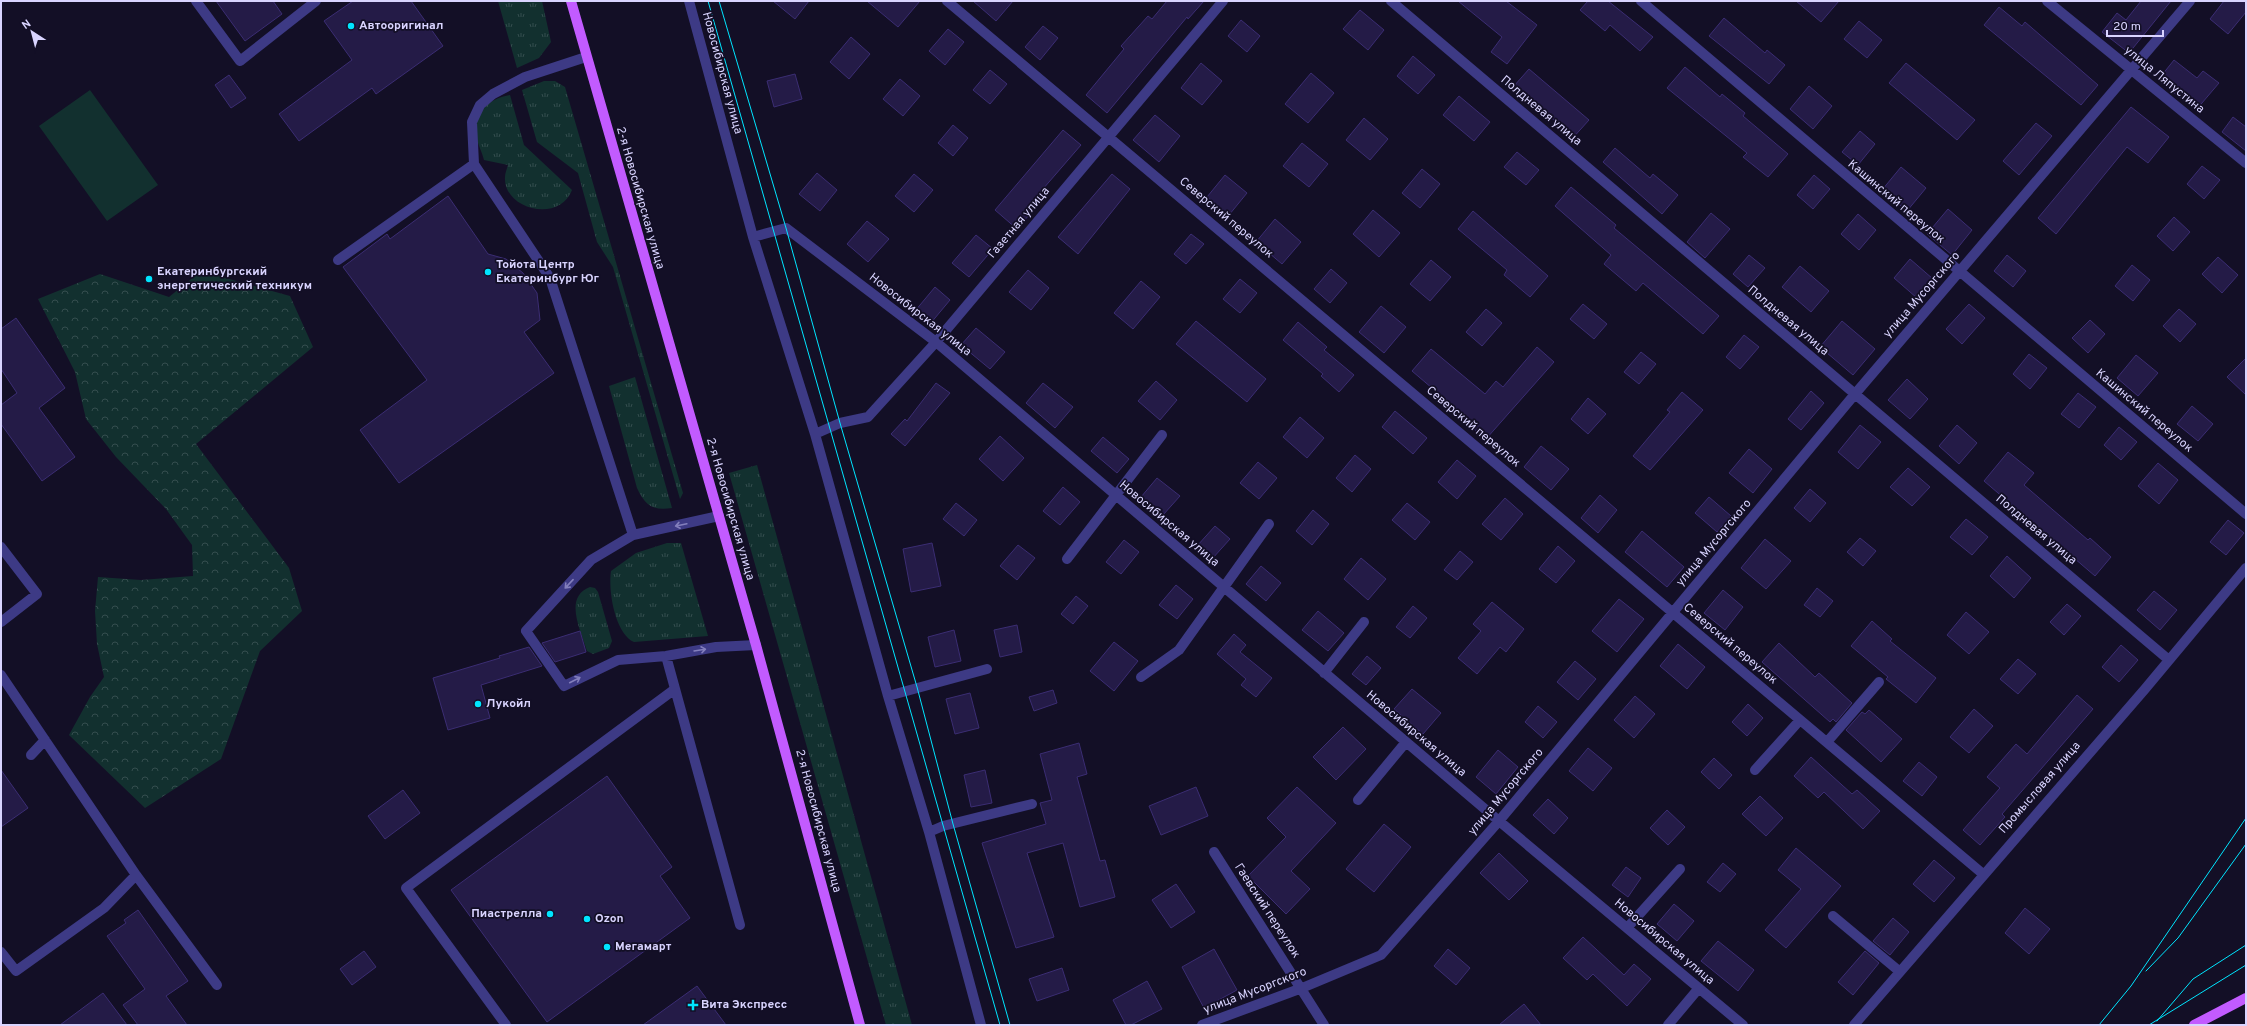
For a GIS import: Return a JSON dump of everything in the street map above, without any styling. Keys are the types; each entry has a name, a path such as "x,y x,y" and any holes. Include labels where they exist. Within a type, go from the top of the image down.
{"main road":[{"name":"2-я Новосибирская улица","path":"571,1 756,645 860,1025"},
{"path":"2194,1025 2246,998"}],"street":[{"path":"196,1 240,60 316,1"},
{"name":"Новосибирская улица","path":"689,1 753,237 786,228 936,342 1324,673 1743,1025"},
{"name":"Северский переулок","path":"947,1 1983,874"},
{"name":"Газетная улица","path":"815,434 840,423 868,417 936,342 1223,1"},
{"name":"Полдневая улица","path":"1391,1 2169,660"},
{"name":"Кашинский переулок","path":"1641,1 2246,514"},
{"name":"улица Ляпустина","path":"2047,1 2246,163"},
{"name":"улица Мусоргского","path":"1202,1025 1302,988 1381,955 1499,821 1855,394 2190,1"},
{"path":"586,57 525,77 494,94 480,105 472,122 474,164 550,278 633,535"},
{"path":"338,260 474,164"},
{"path":"753,237 815,434 888,696 929,832 981,1025"},
{"path":"1067,560 1162,435"},
{"path":"719,516 633,535 591,560 526,631 564,686 618,660 666,656 716,647 756,645"},
{"path":"1141,677 1179,650 1269,524"},
{"path":"1,547 38,594 1,622"},
{"name":"Промысловая улица","path":"1854,1025 1899,971 2169,660 2246,568"},
{"path":"1324,673 1364,622"},
{"path":"666,656 740,925"},
{"path":"888,696 987,669"},
{"path":"1,675 136,875 217,985"},
{"path":"1827,742 1879,682"},
{"path":"506,1025 406,888 675,689"},
{"path":"1755,770 1800,720"},
{"path":"31,755 45,740"},
{"path":"1358,800 1406,742"},
{"path":"929,832 943,826 1032,804"},
{"name":"Гаевский переулок","path":"1214,852 1302,988 1324,1025"},
{"path":"1626,928 1680,869"},
{"path":"1,952 16,971 104,908 136,875"},
{"path":"1834,916 1899,971"},
{"path":"1668,1025 1699,988"}],"green space":[{"path":"498,1 542,1 551,42 539,58 517,68"},
{"path":"544,81 555,81 565,87 683,493 680,499 613,267 597,242 578,173 537,142 522,90"},
{"path":"90,90 158,185 107,221 39,126"},
{"path":"510,95 524,145 572,190 565,201 556,207 545,209 533,208 522,204 513,197 507,188 505,177 508,165 484,160 475,134 478,116 491,102"},
{"path":"201,271 290,296 313,347 196,444 289,568 302,611 260,651 221,759 145,808 69,735 90,697 104,677 97,644 95,611 98,577 141,580 193,576 192,545 166,509 116,457 86,419 75,372 38,299 100,274 169,297"},
{"path":"635,377 672,508 659,509 650,506 643,499 637,488 609,386"},
{"path":"757,465 912,1025 886,1025 729,473"},
{"path":"667,543 681,543 708,636 634,642 627,637 622,630 614,611 610,579 611,571 636,553"},
{"path":"590,587 595,588 598,592 612,641 609,648 593,654 587,651 576,615 577,598 582,592"}],"building":[{"path":"216,1 273,1 282,14 245,41"},
{"path":"353,1 411,1 443,46 376,94 372,88 299,141 279,114 352,60 324,21"},
{"path":"773,1 809,1 795,19"},
{"path":"867,1 920,1 898,27"},
{"path":"973,1 1013,1 996,21"},
{"path":"1167,1 1204,1 1188,19 1187,17 1107,113 1086,95 1124,49 1121,46 1148,16 1152,19"},
{"path":"1458,1 1506,1 1537,25 1507,64 1491,52 1502,37"},
{"path":"1588,1 1608,1 1653,37 1640,51 1610,25 1605,31 1580,10"},
{"path":"1796,1 1839,1 1821,22"},
{"path":"2141,1 2171,1 2129,53 2102,32 2117,13 2126,20"},
{"path":"2224,1 2246,1 2246,12 2228,34 2210,19"},
{"path":"1999,7 2022,26 2025,22 2098,85 2081,105 1984,25"},
{"path":"1360,10 1384,30 1368,50 1343,29"},
{"path":"1724,18 1765,53 1767,50 1785,65 1769,84 1709,36"},
{"path":"1241,20 1260,36 1247,52 1228,36"},
{"path":"1859,21 1882,40 1867,58 1844,39"},
{"path":"1043,26 1058,38 1040,60 1025,47"},
{"path":"948,29 964,42 945,65 929,51"},
{"path":"851,37 870,54 849,79 830,62"},
{"path":"1413,56 1435,75 1418,94 1397,76"},
{"path":"2174,60 2197,78 2203,71 2219,83 2196,110 2158,80"},
{"path":"1201,63 1222,81 1202,105 1181,88"},
{"path":"1906,63 1975,120 1957,140 1889,83"},
{"path":"1685,67 1720,97 1722,94 1745,113 1743,116 1788,154 1768,177 1743,157 1747,153 1667,88"},
{"path":"1529,69 1589,120 1571,140 1553,125 1555,121 1514,86"},
{"path":"990,70 1007,84 990,104 973,90"},
{"path":"1311,73 1334,93 1308,123 1285,104"},
{"path":"795,74 802,99 774,107 767,81"},
{"path":"229,75 246,98 231,108 215,85"},
{"path":"900,79 920,96 903,116 883,99"},
{"path":"1809,86 1832,106 1813,129 1790,109"},
{"path":"1459,96 1490,122 1474,141 1443,115"},
{"path":"2131,107 2169,137 2148,163 2127,147 2056,234 2038,218"},
{"path":"1155,115 1180,136 1159,162 1133,140"},
{"path":"2233,117 2246,127 2246,151 2222,132"},
{"path":"1364,118 1388,139 1370,160 1346,140"},
{"path":"2036,123 2052,136 2019,175 2003,161"},
{"path":"953,125 968,138 953,156 938,143"},
{"path":"1063,130 1081,145 1036,197 1041,201 1017,229 995,210"},
{"path":"1860,131 1875,144 1858,165 1842,152"},
{"path":"1302,143 1328,164 1309,187 1283,166"},
{"path":"1615,148 1650,178 1653,174 1678,195 1662,214 1603,162"},
{"path":"1517,152 1539,170 1526,185 1504,167"},
{"path":"2202,166 2220,180 2204,199 2187,184"},
{"path":"1901,167 1926,188 1907,211 1882,190"},
{"path":"1422,169 1440,184 1420,208 1402,193"},
{"path":"817,173 837,190 820,211 799,194"},
{"path":"914,174 933,190 914,212 895,196"},
{"path":"1112,174 1130,189 1078,254 1058,237"},
{"path":"1225,175 1247,193 1229,215 1207,197"},
{"path":"1814,175 1830,189 1813,209 1797,195"},
{"path":"1571,187 1616,225 1614,228 1719,316 1703,334 1643,283 1636,291 1604,264 1611,255 1555,206"},
{"path":"448,196 488,254 506,259 523,273 537,293 540,320 524,332 554,373 399,483 360,430 427,380 343,267 387,234 390,239"},
{"path":"1948,209 1972,230 1952,255 1927,234"},
{"path":"1373,210 1400,233 1379,257 1353,234"},
{"path":"1473,211 1548,276 1530,297 1504,275 1507,270 1458,229"},
{"path":"1711,213 1730,229 1705,258 1687,242"},
{"path":"1858,214 1876,230 1859,250 1841,234"},
{"path":"2174,217 2190,232 2173,251 2157,236"},
{"path":"1275,219 1301,242 1282,264 1256,242"},
{"path":"867,221 889,239 868,262 847,244"},
{"path":"1191,234 1204,244 1186,264 1174,254"},
{"path":"976,235 993,249 969,277 952,263"},
{"path":"1749,255 1765,268 1748,287 1733,274"},
{"path":"2007,255 2026,271 2013,287 1994,271"},
{"path":"2218,257 2238,275 2222,293 2202,274"},
{"path":"1910,259 1933,279 1917,298 1894,278"},
{"path":"1431,260 1451,277 1430,301 1410,284"},
{"path":"2132,265 2150,280 2133,301 2115,286"},
{"path":"1800,266 1829,291 1811,312 1782,287"},
{"path":"1331,269 1347,283 1330,303 1314,289"},
{"path":"1028,270 1049,288 1031,310 1009,292"},
{"path":"1240,279 1257,293 1240,313 1223,299"},
{"path":"1141,281 1160,297 1133,329 1114,313"},
{"path":"935,287 950,300 930,324 915,311"},
{"path":"1583,304 1607,324 1594,339 1570,319"},
{"path":"1969,304 1985,318 1962,344 1946,329"},
{"path":"1381,306 1406,327 1384,353 1359,332"},
{"path":"1486,309 1502,323 1482,346 1466,332"},
{"path":"2179,309 2196,324 2180,342 2163,326"},
{"path":"16,318 65,388 39,408 75,457 42,481 1,424 1,405 17,393 1,369 1,329"},
{"path":"2090,320 2105,334 2088,353 2072,338"},
{"path":"1196,321 1266,379 1247,402 1176,344"},
{"path":"1842,321 1875,349 1853,375 1820,347"},
{"path":"1298,322 1327,347 1324,350 1354,375 1339,392 1321,376 1323,374 1283,340"},
{"path":"976,328 1005,352 990,369 961,345"},
{"path":"1744,335 1759,347 1740,369 1726,357"},
{"path":"1537,347 1554,362 1486,439 1463,420 1466,417 1412,371 1431,349 1485,394 1496,381 1503,387"},
{"path":"1641,352 1656,364 1639,384 1624,372"},
{"path":"2029,354 2047,368 2030,389 2013,374"},
{"path":"2136,355 2158,373 2138,396 2117,378"},
{"path":"2246,358 2246,395 2227,377"},
{"path":"1907,379 1928,399 1910,419 1888,400"},
{"path":"1156,381 1177,400 1160,420 1138,401"},
{"path":"936,383 950,393 905,446 891,434 905,419 907,421"},
{"path":"1043,383 1073,407 1055,428 1026,403"},
{"path":"1811,391 1824,403 1801,430 1788,419"},
{"path":"1682,392 1703,410 1650,470 1633,456 1670,412 1667,410"},
{"path":"2078,393 2096,407 2079,428 2061,414"},
{"path":"1588,398 1606,414 1588,434 1571,419"},
{"path":"2192,406 2213,424 2198,441 2177,424"},
{"path":"1395,411 1427,438 1413,454 1382,427"},
{"path":"1300,417 1324,438 1307,458 1283,437"},
{"path":"1860,425 1881,442 1858,469 1838,452"},
{"path":"1957,425 1977,443 1959,464 1939,446"},
{"path":"2119,427 2137,442 2121,460 2104,445"},
{"path":"1000,436 1024,458 1003,481 979,459"},
{"path":"1103,437 1129,459 1117,473 1091,451"},
{"path":"1541,446 1569,469 1551,490 1524,467"},
{"path":"1749,449 1772,469 1753,493 1729,473"},
{"path":"2008,452 2034,473 2024,485 2088,540 2090,538 2111,557 2095,576 1984,481"},
{"path":"1355,455 1371,469 1352,492 1336,478"},
{"path":"1457,460 1476,476 1457,499 1438,482"},
{"path":"1258,462 1277,478 1259,499 1240,483"},
{"path":"2158,463 2178,480 2159,504 2138,486"},
{"path":"1908,468 1930,487 1912,506 1890,487"},
{"path":"1157,478 1180,496 1163,515 1141,497"},
{"path":"1063,487 1080,502 1060,525 1043,511"},
{"path":"1810,489 1826,503 1810,522 1794,508"},
{"path":"1600,495 1617,510 1598,533 1581,518"},
{"path":"1709,497 1731,516 1717,532 1695,513"},
{"path":"1505,498 1523,514 1501,540 1482,524"},
{"path":"956,503 977,520 964,536 943,519"},
{"path":"1407,503 1430,522 1415,540 1392,520"},
{"path":"1313,510 1329,524 1312,545 1296,531"},
{"path":"1966,519 1988,537 1972,555 1950,537"},
{"path":"2228,520 2244,533 2226,555 2210,542"},
{"path":"1215,526 1230,539 1212,559 1197,546"},
{"path":"1642,531 1684,567 1667,587 1625,552"},
{"path":"1860,538 1876,551 1863,566 1847,552"},
{"path":"1765,539 1791,561 1766,589 1741,568"},
{"path":"1124,540 1139,552 1121,574 1106,562"},
{"path":"932,543 941,586 911,592 903,549"},
{"path":"1018,545 1035,558 1017,580 1000,566"},
{"path":"1558,546 1575,561 1556,583 1539,569"},
{"path":"1460,551 1473,562 1457,580 1444,570"},
{"path":"2007,556 2031,578 2014,598 1990,576"},
{"path":"1361,558 1386,579 1368,600 1344,579"},
{"path":"1261,566 1281,583 1266,601 1246,584"},
{"path":"1176,585 1193,599 1177,619 1159,605"},
{"path":"1817,588 1833,601 1820,617 1804,605"},
{"path":"1723,590 1743,607 1725,630 1704,613"},
{"path":"2154,591 2177,610 2160,630 2137,610"},
{"path":"1076,596 1088,606 1073,624 1061,614"},
{"path":"1619,599 1644,619 1617,652 1592,631"},
{"path":"1492,602 1524,629 1506,652 1500,647 1477,674 1458,658 1481,631 1473,624"},
{"path":"2067,604 2081,616 2064,635 2050,622"},
{"path":"1413,606 1427,618 1410,638 1396,627"},
{"path":"1318,611 1344,633 1328,651 1302,630"},
{"path":"1966,612 1989,632 1969,654 1947,635"},
{"path":"1872,621 1892,639 1890,641 1936,678 1916,703 1886,679 1888,677 1851,646"},
{"path":"1017,625 1022,652 1000,657 994,630"},
{"path":"954,630 961,661 935,667 928,637"},
{"path":"580,631 586,652 555,662 542,643"},
{"path":"1234,634 1246,645 1240,652 1272,678 1256,697 1241,685 1246,679 1217,654"},
{"path":"1114,642 1138,661 1114,691 1090,671"},
{"path":"1779,643 1815,677 1819,673 1852,703 1836,722 1833,719 1830,722 1762,662"},
{"path":"1678,644 1705,667 1687,689 1660,666"},
{"path":"2121,645 2138,660 2119,682 2102,667"},
{"path":"529,647 542,666 481,685 490,718 448,730 433,678 500,658 499,656"},
{"path":"1367,656 1381,668 1366,685 1352,674"},
{"path":"2018,659 2036,674 2018,694 2000,679"},
{"path":"1575,661 1596,679 1578,700 1557,682"},
{"path":"1412,689 1441,713 1423,734 1394,709"},
{"path":"1053,690 1057,703 1034,711 1029,697"},
{"path":"970,693 979,728 955,734 946,699"},
{"path":"2077,695 2093,709 2002,814 2005,817 1980,845 1963,830 2000,788 1987,777 2016,744 2027,754"},
{"path":"1635,696 1655,714 1634,738 1614,720"},
{"path":"1748,704 1763,718 1747,736 1732,722"},
{"path":"1538,706 1557,722 1543,738 1525,722"},
{"path":"1974,709 1993,726 1969,753 1950,737"},
{"path":"1869,710 1902,739 1881,762 1846,730 1862,712 1865,714"},
{"path":"1343,727 1366,749 1336,780 1313,757"},
{"path":"1079,743 1087,774 1077,777 1100,861 1105,860 1115,897 1080,907 1063,843 1027,853 1054,937 1016,948 982,843 1046,824 1040,803 1052,800 1040,754"},
{"path":"1588,748 1612,768 1593,791 1569,771"},
{"path":"1498,750 1518,767 1496,794 1476,777"},
{"path":"1811,757 1852,794 1857,790 1880,811 1863,829 1824,792 1818,798 1794,776"},
{"path":"1714,758 1732,775 1719,789 1701,772"},
{"path":"1919,762 1937,777 1922,796 1903,781"},
{"path":"1,770 28,808 1,827"},
{"path":"985,770 992,803 971,807 964,775"},
{"path":"607,776 672,867 660,876 690,918 547,1022 451,890"},
{"path":"1196,787 1208,816 1161,835 1149,806"},
{"path":"1297,787 1336,823 1291,871 1310,889 1286,914 1248,876 1286,837 1267,818"},
{"path":"403,790 420,813 385,839 368,816"},
{"path":"1760,796 1783,818 1766,836 1742,814"},
{"path":"1548,799 1568,818 1554,834 1533,815"},
{"path":"1667,810 1685,827 1668,845 1650,828"},
{"path":"1384,824 1411,847 1374,892 1346,869"},
{"path":"1796,848 1841,886 1786,948 1765,930 1801,889 1778,870"},
{"path":"1499,853 1528,881 1509,900 1480,873"},
{"path":"1934,860 1955,878 1934,902 1913,884"},
{"path":"1723,863 1736,874 1720,892 1707,882"},
{"path":"1626,867 1641,878 1628,897 1612,885"},
{"path":"1176,884 1195,912 1171,928 1152,900"},
{"path":"1674,904 1694,921 1677,941 1657,924"},
{"path":"2025,908 2050,929 2029,954 2005,933"},
{"path":"138,910 188,981 166,996 187,1025 138,1025 123,1005 145,989 107,936 126,923 124,920"},
{"path":"1893,918 1909,932 1890,955 1873,941"},
{"path":"1583,937 1624,975 1634,964 1651,979 1627,1006 1593,974 1587,980 1563,958"},
{"path":"1718,941 1754,970 1738,991 1701,961"},
{"path":"1214,949 1237,990 1204,1008 1182,967"},
{"path":"1448,949 1470,968 1456,985 1434,966"},
{"path":"364,951 376,967 352,985 340,969"},
{"path":"1865,951 1879,963 1853,995 1838,982"},
{"path":"1062,968 1069,990 1037,1001 1029,979"},
{"path":"1147,981 1162,1009 1131,1025 1126,1025 1113,1000"},
{"path":"697,986 726,1025 643,1025"},
{"path":"103,993 127,1025 60,1025"},
{"path":"1524,1004 1541,1025 1499,1025"}],"tram line":[{"path":"708,1 1000,1025"},
{"path":"719,1 786,228 840,423 917,687 953,824 1010,1025"},
{"path":"2099,1025 2131,986 2246,818"},
{"path":"2146,971 2178,938 2246,844"},
{"path":"2157,1021 2193,979 2246,945"},
{"path":"2149,1025 2246,965"}],"place":[{"name":"Автооригинал","path":"351,26"},
{"name":"Тойота Центр Екатеринбург Юг","path":"488,272"},
{"name":"Екатеринбургский энергетический техникум","path":"149,279"},
{"name":"Лукойл","path":"478,704"},
{"name":"Пиастрелла","path":"550,914"},
{"name":"Ozon","path":"587,919"},
{"name":"Мегамарт","path":"607,947"},
{"name":"Вита Экспресс","path":"693,1005"}]}
